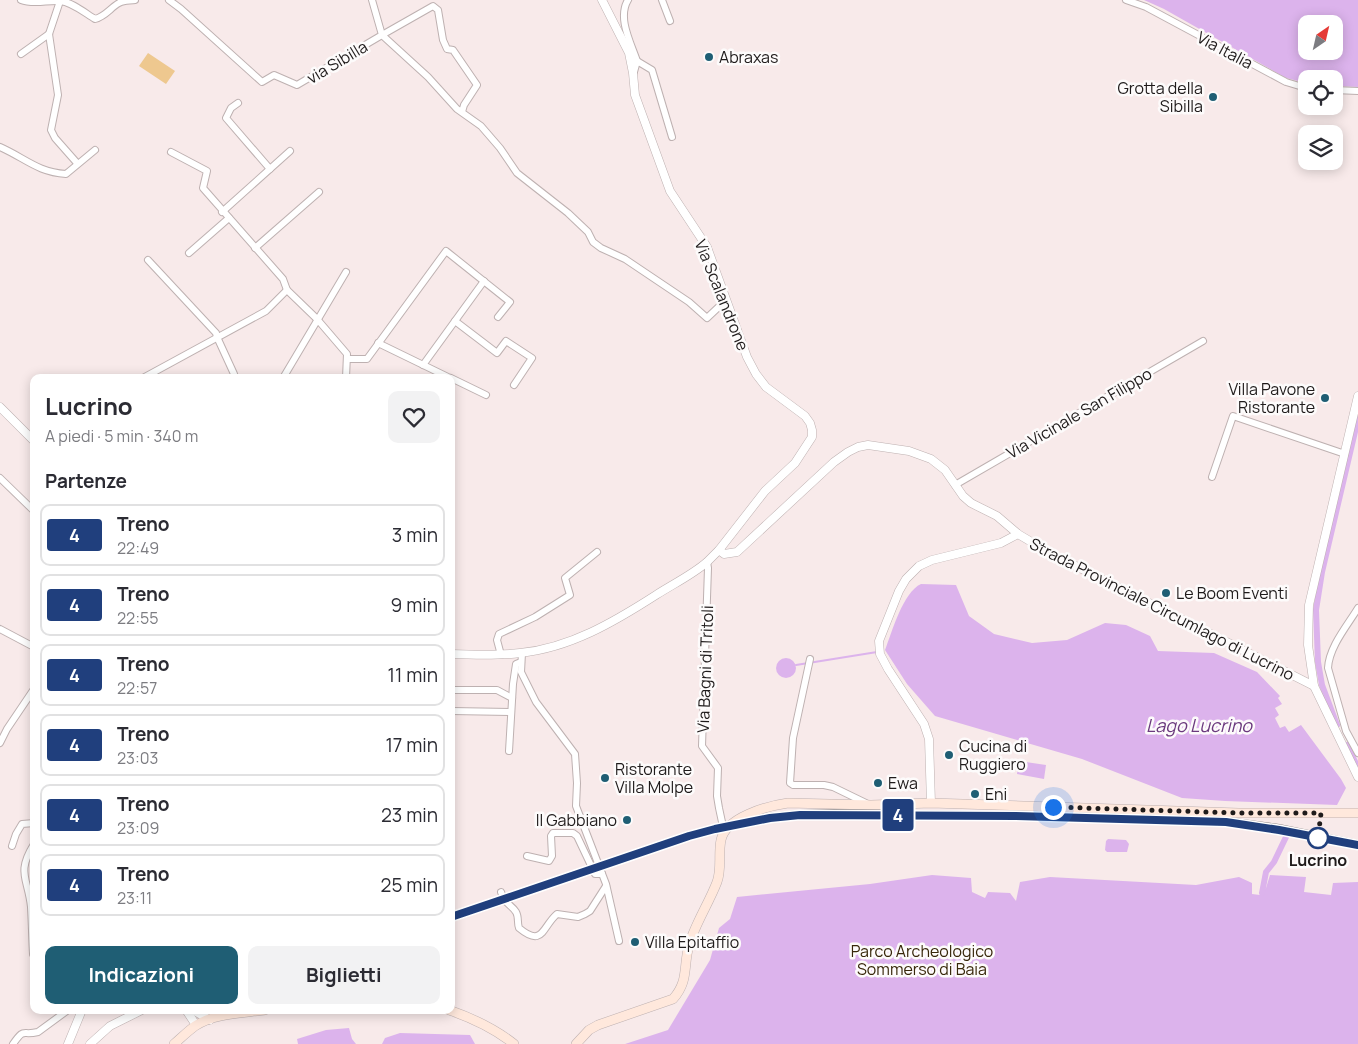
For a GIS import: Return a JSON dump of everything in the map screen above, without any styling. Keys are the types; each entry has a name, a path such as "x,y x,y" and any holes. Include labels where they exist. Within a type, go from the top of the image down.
{"main road":[{"path":"576,1044 589,1030 598,1025 673,999 679,993 685,977 689,946 718,880 721,841 726,828 745,817 775,805 788,803 871,805 931,803 1239,813 1357,812"},
{"path":"455,1012 471,1018 503,1035 514,1044"},
{"path":"174,1044 196,1026 210,1020 244,1014"}],"street":[{"path":"21,0 34,3 60,0 95,18 102,17 118,3 125,0 136,0"},
{"path":"60,0 49,34 58,95 51,130 55,138 77,164"},
{"name":"via Sibilla","path":"169,0 262,82 274,76 297,85 382,35 372,0"},
{"name":"Via Scalandrone","path":"602,0 629,53 635,95 670,191 707,247 747,357 766,387 804,416 810,423 812,437 795,463 765,491 719,550"},
{"path":"628,0 624,11 624,20 637,61 633,73"},
{"path":"662,0 670,21"},
{"name":"Via Italia","path":"1126,0 1146,7 1286,82 1298,86"},
{"path":"462,112 464,105 477,85 453,50 447,49 443,40 438,10 433,6 382,35 428,77 448,100 462,112 481,126 500,148 517,174 568,213 588,232 593,242 601,248 617,254 634,264 689,302 707,318 725,300"},
{"path":"21,54 49,34"},
{"path":"637,61 652,70 672,137"},
{"path":"1343,90 1358,91"},
{"path":"238,103 231,108 226,118 270,169"},
{"path":"0,147 37,168 66,174 95,150"},
{"path":"222,212 290,151"},
{"path":"171,152 207,171 203,188 222,212 283,279 287,290 317,319 347,354 346,374"},
{"path":"255,248 318,192"},
{"path":"190,253 229,218"},
{"path":"347,359 366,360 446,251 510,302 498,317"},
{"path":"148,260 216,333 234,374"},
{"path":"285,374 346,272"},
{"path":"423,365 484,281"},
{"path":"150,374 266,311 287,290"},
{"path":"455,321 497,353 506,340 532,358 514,385"},
{"name":"Via Vicinale San Filippo","path":"955,485 1203,341"},
{"path":"378,343 442,374"},
{"path":"455,380 486,395"},
{"path":"1358,396 1309,605 1308,645 1314,686 1358,777"},
{"path":"0,407 30,435"},
{"path":"1212,477 1233,416 1345,454"},
{"path":"455,654 501,655 552,647 584,636 619,619 707,562 719,550 724,554 737,552 820,474 848,452 858,447 868,445 880,446 920,454 939,464 950,476 963,496 997,516 1018,534"},
{"path":"0,478 30,507"},
{"name":"Strada Provinciale Circumlago di Lucrino","path":"931,803 929,738 924,724 888,669 879,650 882,632 906,579 919,566 932,560 1001,543 1018,534 1050,553 1314,686"},
{"path":"501,655 497,640 498,634 535,617 570,595 566,578 597,552"},
{"name":"Via Bagni di Tritoli","path":"707,562 702,746 718,768 718,808 726,828"},
{"path":"1358,608 1336,644 1328,668 1346,732 1358,753"},
{"path":"0,629 30,645"},
{"path":"522,653 521,672 536,702 575,754 576,806 606,886 619,941"},
{"path":"509,751 516,664 521,662"},
{"path":"809,662 793,738 790,783 793,785 824,785 833,787 871,805"},
{"path":"455,690 496,690 512,698"},
{"path":"0,743 11,722 30,695"},
{"path":"455,711 511,712"},
{"path":"0,729 11,722"},
{"path":"843,804 847,794"},
{"path":"12,846 22,824 30,823"},
{"path":"527,856 549,861 552,856 552,833 573,833 577,836 595,874 602,874"},
{"path":"30,851 25,859 24,871 30,900"},
{"path":"501,892 506,904 514,910 518,917 519,928 532,936 537,936 546,930 557,914 578,916 590,911 606,886"},
{"path":"13,1044 21,1033 38,1032 63,1014"},
{"path":"68,1044 80,1014"},
{"path":"90,1044 110,1026 134,1014"},
{"path":"188,1014 196,1026"},
{"path":"200,1014 210,1020"}],"shaded area":[{"path":"148,53 175,71 166,84 139,66"}],"water":[{"path":"1144,0 1358,0 1358,87 1343,86 1343,70 1298,70 1298,81 1286,78 1164,9"},
{"name":"Lago Lucrino","path":"921,584 956,585 969,616 994,634 1032,643 1067,640 1105,623 1126,625 1150,636 1158,651 1214,653 1257,672 1280,696 1278,698 1282,704 1275,708 1279,715 1275,718 1280,728 1285,726 1289,732 1301,725 1346,788 1337,805 1182,798 1082,759 935,716 907,684 885,650 904,604 909,595"},
{"path":"786,658 793,661 796,668 793,675 786,678 779,675 776,668 779,661"},
{"path":"1019,761 1046,765 1044,779 1017,774"},
{"path":"1108,839 1126,840 1129,844 1127,852 1107,852 1105,850"},
{"name":"Parco Archeologico Sommerso di Baia","path":"932,875 971,878 972,892 985,898 988,892 1010,893 1016,901 1020,882 1050,877 1196,885 1239,877 1252,883 1252,894 1260,895 1266,888 1270,875 1306,877 1304,892 1331,895 1333,883 1358,882 1358,1044 625,1044 668,1030 710,960 719,928 730,919 737,897 870,884"},
{"path":"349,1028 352,1039 356,1044 298,1044 297,1039 326,1030"},
{"path":"400,1033 470,1035 475,1044 382,1044 385,1038"}],"waterway":[{"path":"1337,725 1322,685 1318,662 1316,610 1322,572 1358,419"},
{"path":"796,665 877,652"},
{"path":"1347,745 1358,768"},
{"path":"1262,893 1266,872 1274,862 1286,837"}],"railway":[{"path":"769,815 834,811 1227,819 1279,826 1358,842"}],"train":[{"name":"4","path":"455,916 689,836 715,829 788,816 816,814 1016,816 1226,822 1260,826 1358,845"}],"place":[{"name":"Abraxas","path":"709,57"},
{"name":"Grotta della Sibilla","path":"1213,97"},
{"name":"Villa Pavone Ristorante","path":"1325,398"},
{"name":"Le Boom Eventi","path":"1166,593"},
{"name":"Cucina di Ruggiero","path":"949,755"},
{"name":"Ristorante Villa Molpe","path":"605,778"},
{"name":"Ewa","path":"878,783"},
{"name":"Eni","path":"975,794"},
{"name":"Il Gabbiano","path":"627,820"},
{"name":"Lucrino","path":"1318,838"},
{"name":"Villa Epitaffio","path":"635,942"}],"route":[{"path":"1053,807 1239,813 1321,813 1318,838"}]}
